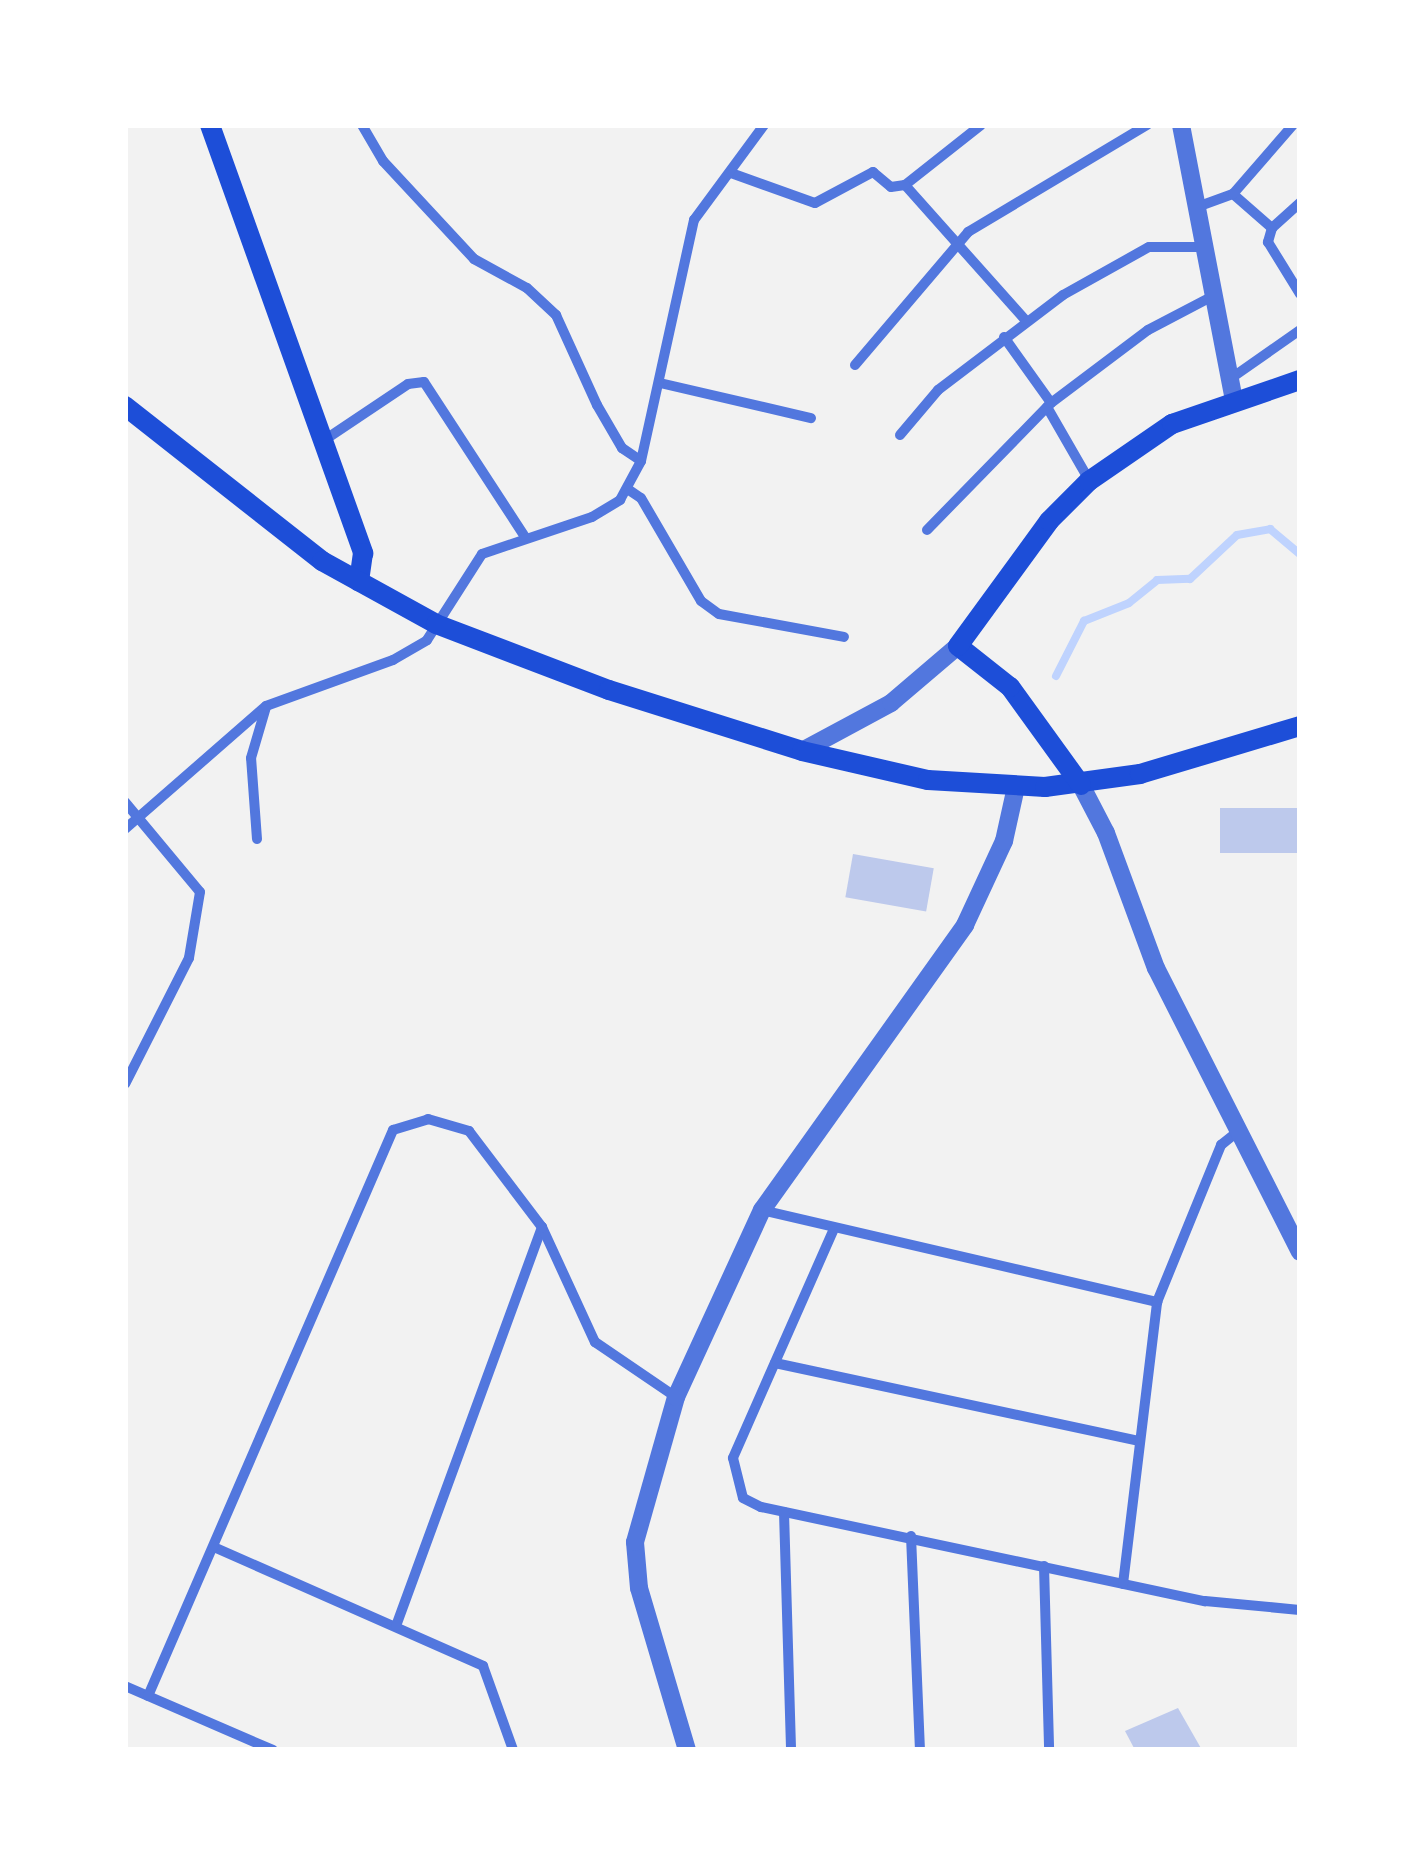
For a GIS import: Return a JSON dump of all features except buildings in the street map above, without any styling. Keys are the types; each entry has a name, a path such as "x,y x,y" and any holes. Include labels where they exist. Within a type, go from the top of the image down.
{"main road":[{"path":"210,125 363,552 359,582"},
{"path":"1081,785 1010,686 958,646 1049,520 1089,481 1172,424 1232,389 1300,380"},
{"path":"125,406 270,524 359,582 436,624 608,690 802,751 928,780 1016,787 1081,785 1182,763 1300,726"}],"street":[{"path":"362,125 383,161 474,259 527,288 556,315 597,405 622,448 641,461"},
{"path":"125,829 138,812 266,706 393,660 428,640 482,554 592,517 628,490 641,461 694,220 764,125"},
{"path":"731,173 815,202 873,172 891,187 905,184 981,125"},
{"path":"856,365 955,246 1018,196 1147,125"},
{"path":"1181,125 1232,389 1300,330"},
{"path":"1197,207 1233,194 1293,125"},
{"path":"905,184 955,246 1026,321"},
{"path":"1233,194 1272,228"},
{"path":"1300,203 1272,228 1268,242 1300,294"},
{"path":"900,435 938,390 1026,321 1149,247 1205,248"},
{"path":"927,530 1049,406 1148,330 1213,296"},
{"path":"1004,337 1049,406 1089,481"},
{"path":"323,441 408,384 424,382 525,537"},
{"path":"660,383 811,418"},
{"path":"628,490 641,498 701,601 718,614 844,637"},
{"path":"802,751 891,703 958,646"},
{"path":"257,839 251,758 266,706"},
{"path":"1081,785 1156,968 1300,1252"},
{"path":"687,1750 639,1588 635,1542 676,1397 762,1210 950,950 1004,841 1016,787"},
{"path":"125,802 138,812 200,892 189,958 125,1084"},
{"path":"148,1696 216,1548 393,1130 428,1119 469,1130 542,1226 595,1342 676,1397"},
{"path":"1123,1584 1157,1302 1221,1145 1237,1132"},
{"path":"762,1210 833,1231 1157,1302"},
{"path":"396,1626 542,1226"},
{"path":"833,1231 733,1458 743,1498 784,1512 1123,1584 1280,1612 1300,1610"},
{"path":"775,1364 1140,1441"},
{"path":"784,1512 791,1750"},
{"path":"911,1536 920,1750"},
{"path":"216,1548 482,1666 513,1750"},
{"path":"1044,1566 1049,1750"},
{"path":"125,1686 273,1750"}],"waterway":[{"path":"1056,676 1084,621 1129,603 1157,580 1190,579 1237,535 1270,529 1300,554"}]}
